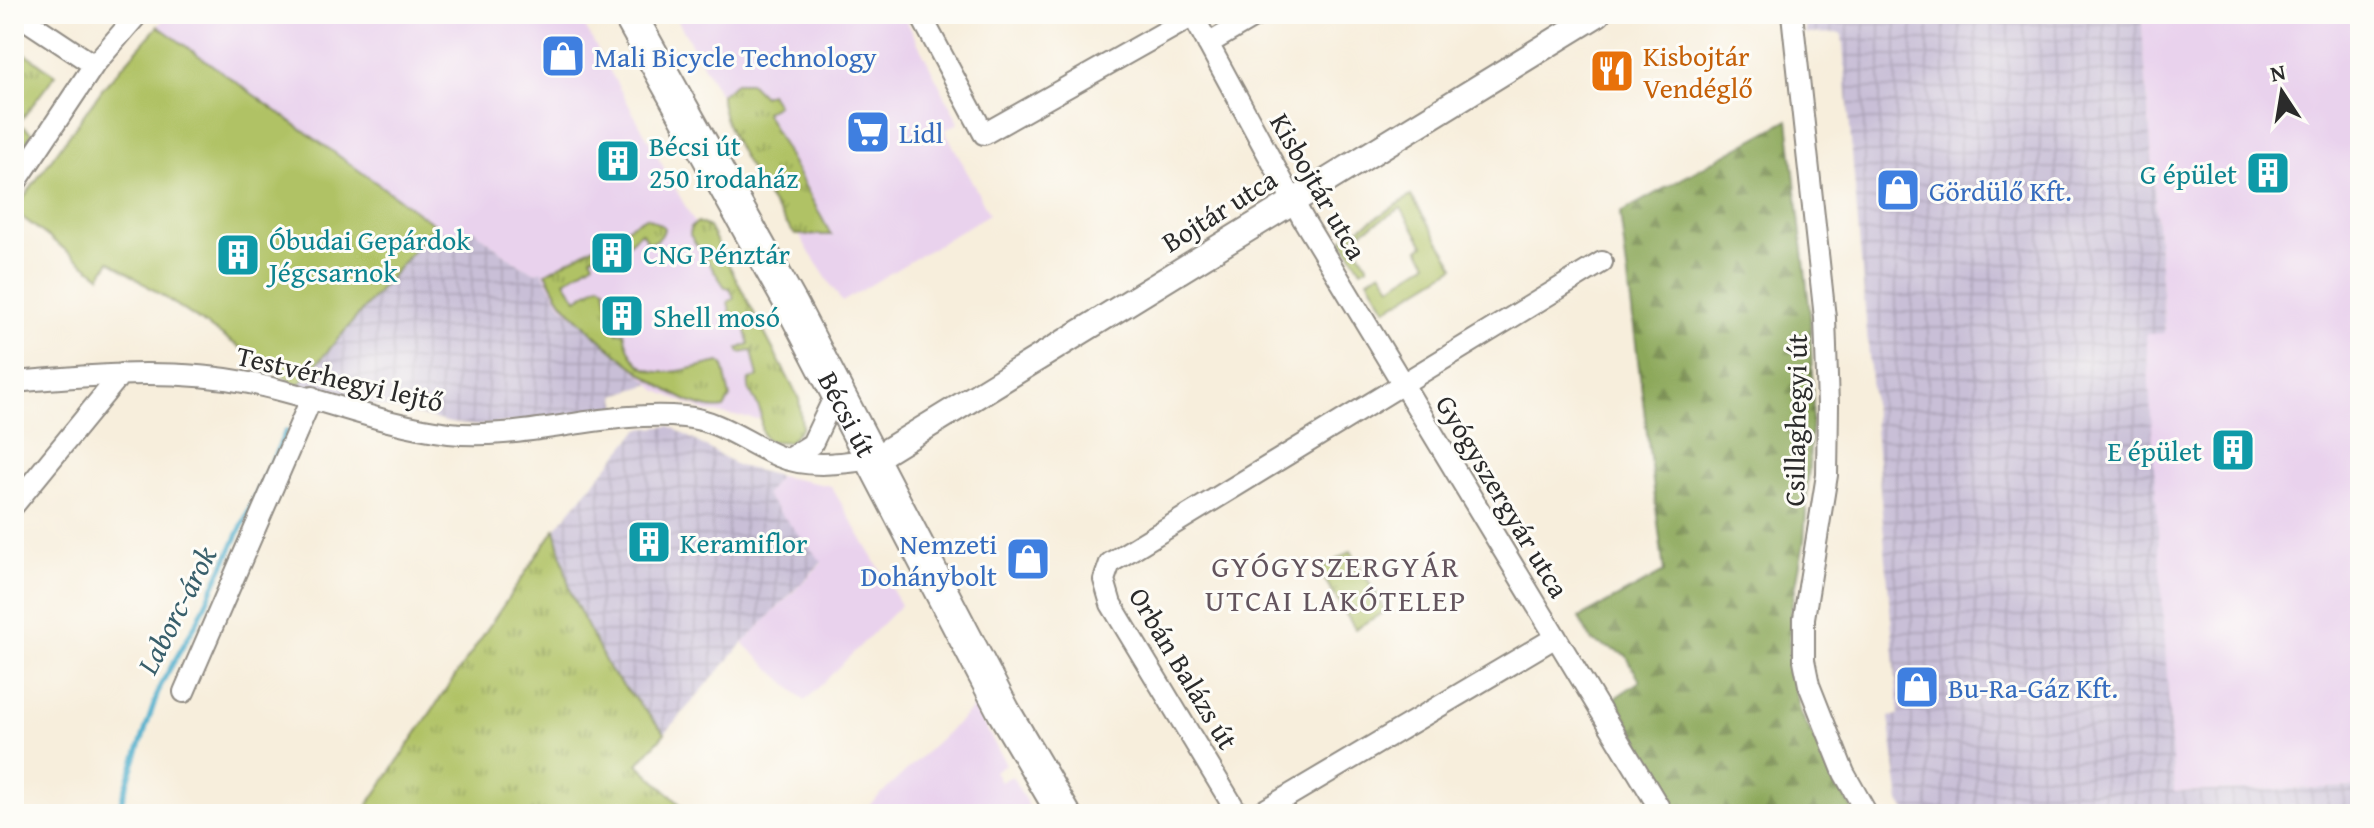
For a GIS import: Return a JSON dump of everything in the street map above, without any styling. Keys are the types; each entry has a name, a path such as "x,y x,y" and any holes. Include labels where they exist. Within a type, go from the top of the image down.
{"main road":[{"name":"Bécsi út","path":"629,14 874,459 997,699 1064,814"}],"street":[{"path":"17,14 94,65"},
{"path":"14,185 94,65 138,14"},
{"path":"920,14 984,134 1192,15"},
{"path":"1208,44 1259,14"},
{"name":"Bojtár utca","path":"874,459 1292,199 1598,14"},
{"name":"Csillaghegyi út","path":"1792,14 1825,318 1828,406 1827,475 1804,618 1804,660 1809,685 1829,735 1867,814"},
{"name":"Kisbojtár utca","path":"1192,15 1292,199 1402,383"},
{"name":"Gyógyszergyár utca","path":"1248,479 1602,262"},
{"path":"14,505 121,374"},
{"name":"Testvérhegyi lejtő","path":"14,382 121,374 213,377 312,397 451,433 645,416 683,416 711,422 788,459 829,463 874,459"},
{"name":"Gyógyszergyár utca","path":"1402,383 1663,814"},
{"path":"788,459 812,444 837,391"},
{"path":"184,692 312,397"},
{"name":"Orbán Balázs út","path":"1238,814 1111,604 1104,580 1110,563 1118,555 1248,479"},
{"name":"Gyógyszergyár utca","path":"1258,814 1556,637"}],"shaded area":[{"path":"168,14 578,14 794,401 776,414 756,419 707,412 658,391 561,305 541,270 536,273 513,261 473,229 460,245 158,26"},
{"path":"674,14 903,14 959,123 945,130 989,214 842,302 808,250"},
{"path":"1804,14 2141,14 2165,333 2146,334 2174,792 2360,787 2360,814 1909,814 1900,802 1889,717 1899,715 1842,33 1806,34"},
{"path":"2141,14 2360,14 2360,787 2174,792 2145,333 2165,332"},
{"path":"435,225 460,244 473,229 513,261 536,273 541,270 561,305 651,384 615,395 619,411 477,426 450,423 298,386"},
{"path":"670,426 738,466 779,476 765,495 822,562 743,643 665,733 610,671 571,594 555,529 639,429"},
{"path":"779,476 831,486 901,605 805,701 743,643 822,563 765,495"},
{"path":"974,707 1006,764 994,771 1000,782 1012,776 1033,814 860,814"}],"green space":[{"path":"158,26 435,225 298,386 110,261 100,276 14,211 104,87"},
{"path":"14,45 55,75 19,123 32,133 14,161"},
{"path":"736,83 750,83 763,96 770,93 777,105 765,112 831,235 795,235 761,186 737,146 723,109 721,94"},
{"path":"1788,120 1810,313 1813,402 1804,542 1790,616 1789,664 1801,714 1855,814 1679,814 1615,698 1640,681 1626,655 1592,641 1579,618 1664,572 1620,213"},
{"path":"1411,196 1455,267 1386,309 1368,279 1381,271 1391,286 1428,263 1419,249 1424,245 1401,208 1351,238 1368,266 1361,270 1342,239"},
{"path":"646,217 664,227 657,240 648,242 641,232 622,249 617,241 591,257 594,262 565,281 577,299 600,284 605,287 610,316 614,316 617,333 624,332 630,350 638,362 648,369 673,372 719,362 723,365 730,397 724,408 707,407 686,400 639,371 595,335 565,305 546,273"},
{"path":"698,222 709,227 799,399 802,427 789,442 768,441 763,434 760,411 749,385 749,380 758,377 752,351 740,353 738,349 749,344 743,316 731,316 728,302 734,298 730,288 725,287 690,235 691,227"},
{"path":"555,529 571,594 610,671 665,733 638,764 690,814 383,814 368,805"},
{"path":"1351,551 1386,611 1355,629 1319,570"}],"waterway":[{"name":"Laborc-árok","path":"117,814 160,686 198,620 286,431"}],"place":[{"name":"Mali Bicycle Technology","path":"563,56"},
{"name":"Kisbojtár Vendéglő","path":"1612,71"},
{"name":"Lidl","path":"868,132"},
{"name":"Bécsi út 250 irodaház","path":"618,161"},
{"name":"G épület","path":"2268,173"},
{"name":"Gördülő Kft.","path":"1898,190"},
{"name":"CNG Pénztár","path":"612,253"},
{"name":"Óbudai Gepárdok Jégcsarnok","path":"238,255"},
{"name":"Shell mosó","path":"622,316"},
{"name":"E épület","path":"2233,450"},
{"name":"Keramiflor","path":"649,542"},
{"name":"Nemzeti Dohánybolt","path":"1028,559"},
{"name":"Bu-Ra-Gáz Kft.","path":"1917,687"}],"district":[{"name":"GYÓGYSZERGYÁR UTCAI LAKÓTELEP","path":"1336,583"}]}
